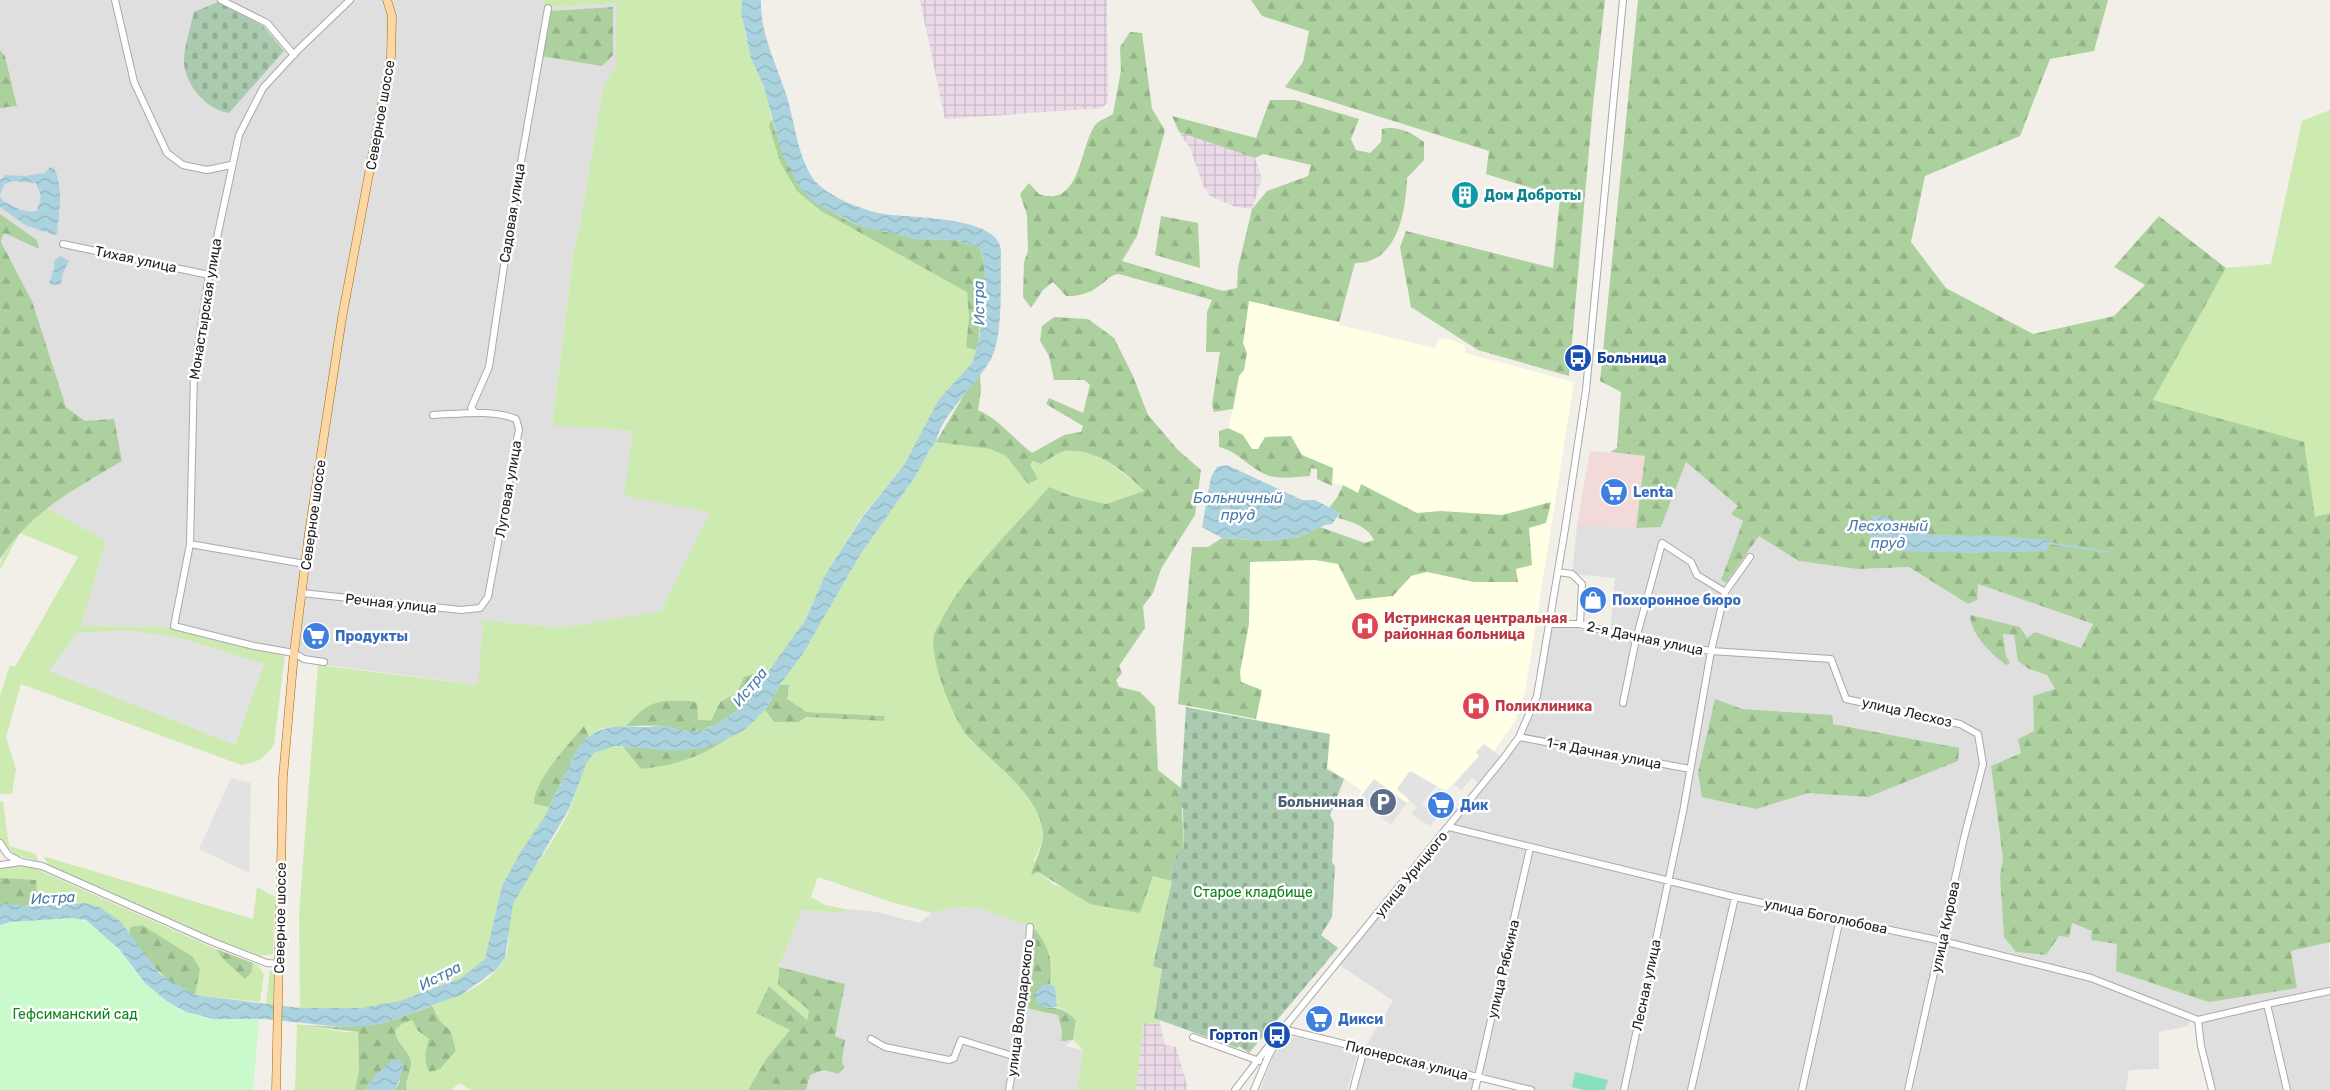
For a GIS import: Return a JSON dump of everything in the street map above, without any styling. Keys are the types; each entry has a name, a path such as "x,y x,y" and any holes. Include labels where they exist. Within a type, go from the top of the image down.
{"main road":[{"name":"Северное шоссе","path":"276,1090 283,777 294,653 305,564 342,318 391,56 392,16 387,0"}],"street":[{"path":"115,0 134,82 167,153 183,165 207,170 231,165"},
{"path":"222,0 267,23 294,55"},
{"name":"Монастырская улица","path":"324,662 304,659 294,653 254,646 174,626 190,544 194,374 209,275 231,165 239,135 263,88 350,0"},
{"name":"улица Урицкого","path":"1255,1089 1265,1064 1283,1029 1449,827 1519,737 1537,696 1586,390 1623,0"},
{"name":"Садовая улица","path":"476,413 471,408 489,367 511,219 548,8"},
{"name":"Тихая улица","path":"63,244 209,275"},
{"name":"Луговая улица","path":"433,415 476,413 508,416 516,419 519,429 492,580 488,597 480,608"},
{"path":"1623,703 1636,639 1662,543 1691,562 1698,575 1725,592 1750,557"},
{"path":"190,544 305,564"},
{"path":"1558,572 1572,574 1582,584 1580,624"},
{"name":"Лесная улица","path":"1624,1090 1690,769 1711,651 1725,592"},
{"name":"Речная улица","path":"302,593 461,610 480,608"},
{"name":"2-я Дачная улица","path":"1549,624 1580,624 1636,639 1711,651"},
{"name":"улица Лесхоз","path":"1711,651 1831,658 1846,698 1960,724 1978,734 1983,764"},
{"name":"1-я Дачная улица","path":"1519,737 1690,769"},
{"name":"улица Кирова","path":"1908,1090 1964,838 1983,764"},
{"name":"улица Боголюбова","path":"1449,827 1735,897 1942,941 2091,978 2198,1020"},
{"path":"0,843 8,855 22,862 42,866 213,942 267,963 280,964"},
{"name":"улица Рябкина","path":"1475,1090 1530,848"},
{"path":"0,865 22,862"},
{"path":"1691,1090 1735,897"},
{"path":"1802,1090 1840,919"},
{"name":"улица Володарского","path":"1010,1090 1013,1056 1026,986 1030,927"},
{"path":"2212,1090 2201,1046 2198,1020 2330,991"},
{"path":"2267,1004 2287,1090"},
{"path":"1234,1090 1283,1029"},
{"name":"Пионерская улица","path":"1283,1029 1531,1090"},
{"path":"1193,1037 1265,1064"},
{"path":"871,1040 885,1047 950,1060 954,1058 961,1040 1013,1056"},
{"path":"1353,1090 1364,1049"},
{"path":"1245,1077 1254,1073 1256,1080 1255,1089"}],"shaded area":[{"path":"0,0 541,0 548,8 618,3 616,65 603,87 574,250 552,424 633,431 710,512 661,611 560,628 483,620 479,685 302,662 285,655 168,627 81,626 106,541 46,507 122,460 85,421 66,407 32,301 1,242 4,233 38,249 37,240 0,214 0,108 17,105 5,56 0,50"},
{"path":"920,0 1107,0 1108,102 1102,108 945,119"},
{"path":"1179,132 1255,158 1262,178 1252,209 1236,207 1210,196 1203,185 1190,148"},
{"name":"Истринская центральная районная больница","path":"1249,301 1339,322 1339,325 1435,348 1439,338 1451,340 1465,345 1465,353 1574,382 1525,693 1515,721 1494,751 1484,744 1476,752 1480,756 1446,791 1410,771 1397,789 1409,800 1391,825 1358,800 1361,790 1256,719 1186,707 1204,550 1357,556 1420,523 1343,485 1320,480 1322,465 1248,452 1229,437 1228,428 1233,409"},
{"path":"1590,451 1646,456 1636,528 1577,525"},
{"path":"1686,462 1738,506 1743,521 1721,580 1726,583 1759,536 1858,569 1909,567 1968,604 1978,584 2093,624 2081,648 2035,632 2027,638 1970,616 2009,663 2006,656 2003,633 2014,635 2029,669 2048,675 2055,690 2033,697 2034,731 2021,753 1991,766 2003,859 2000,876 2004,937 2059,936 2072,923 2092,931 2092,940 2118,943 2297,987 2291,951 2329,941 2330,1090 2212,1090 2198,1020 2190,1017 2188,1026 2159,1032 2159,1069 2129,1070 2126,1090 1531,1090 1478,1078 1475,1090 1353,1090 1364,1049 1393,1001 1337,963 1519,737 1537,696 1549,624 1580,624 1610,632 1615,578 1572,574 1577,525 1661,527"},
{"path":"129,630 180,638 264,664 235,745 49,671 77,633"},
{"path":"1484,744 1503,759 1482,786 1472,778 1461,790 1454,784 1479,756 1476,752"},
{"path":"1410,771 1436,786 1422,804 1438,817 1430,826 1411,814 1417,807 1397,789"},
{"path":"231,778 251,783 249,873 199,849"},
{"name":"Больничная","path":"1374,779 1407,803 1391,825 1358,800"},
{"path":"954,907 980,908 1033,928 1032,958 1034,963 1030,985 1030,1009 1058,1015 1062,1032 1061,1041 1073,1040 1065,1046 1083,1050 1077,1090 806,1090 810,1075 824,1070 838,1074 845,1040 835,1036 845,984 779,967 802,910 844,913 846,909 878,912 919,923 932,913"},
{"path":"1144,1023 1160,1024 1165,1045 1176,1047 1187,1086 1186,1090 1136,1090"},
{"path":"1286,1035 1358,1052 1347,1090 1260,1090 1272,1059"}],"green space":[{"path":"541,0 742,0 743,22 748,45 766,92 772,121 800,188 954,240 979,341 972,363 939,399 904,465 860,519 825,575 806,619 751,696 717,722 603,728 580,744 545,816 521,851 502,886 485,959 461,978 400,1002 361,1008 300,1008 299,914 318,665 478,685 483,620 560,628 661,611 710,512 624,496 633,431 552,425 574,250 603,87 616,65 617,3 548,8"},
{"path":"1251,0 1605,0 1593,105 1569,376 1478,350 1411,307 1400,247 1406,231 1553,268 1560,197 1486,174 1489,151 1285,87 1303,62 1309,31 1262,16"},
{"path":"1638,0 2108,0 2094,51 2050,59 2020,136 1925,176 1911,242 1946,288 2033,334 2114,316 2145,285 2114,267 2159,216 2226,268 2153,400 2304,442 2315,517 2330,513 2330,942 2291,951 2297,988 2209,1002 2116,971 2117,944 2091,940 2092,931 2072,923 2069,937 2059,936 2046,955 2016,952 2004,937 2000,876 2003,859 1991,766 2021,753 2018,739 2034,731 2033,696 2055,689 2047,675 2029,669 2018,661 2014,635 2003,634 2006,656 2010,663 2006,665 1994,655 1978,637 1970,615 2020,627 2027,638 2035,632 2081,648 2093,624 1978,584 1977,600 1968,604 1909,567 1858,569 1799,561 1759,536 1726,583 1721,580 1743,521 1731,514 1738,506 1686,462 1661,527 1636,528 1645,456 1610,452 1617,448 1621,392 1600,381"},
{"path":"218,2 263,26 284,51 229,113 213,107 199,95 189,80 184,63 186,45 194,12"},
{"path":"613,7 613,55 602,66 541,56 551,11"},
{"path":"1130,32 1142,33 1152,109 1165,130 1137,236 1122,261 1223,291 1237,288 1238,268 1252,209 1267,191 1308,176 1311,165 1263,154 1255,158 1179,132 1172,116 1256,138 1270,100 1295,100 1359,119 1351,139 1356,150 1370,153 1381,142 1382,129 1388,128 1405,131 1424,142 1424,160 1407,178 1404,206 1396,234 1390,246 1381,255 1369,261 1355,263 1339,322 1249,301 1243,343 1247,353 1244,370 1239,376 1233,409 1214,412 1212,405 1220,352 1206,352 1207,312 1212,300 1119,274 1110,277 1092,291 1075,296 1066,296 1053,282 1043,290 1031,308 1023,297 1024,262 1028,251 1027,215 1020,194 1029,183 1039,194 1051,196 1063,193 1070,186 1080,165 1091,132 1096,124 1113,114 1121,70 1120,47"},
{"path":"0,50 5,56 17,106 0,108"},
{"path":"2330,110 2330,513 2315,518 2152,400 2226,268 2271,264 2302,121"},
{"path":"772,119 776,134 831,211 860,226 916,239 954,240 979,247 983,258 985,281 979,341 976,350 966,347 969,317 967,292 821,211 797,191 781,164 769,126"},
{"path":"0,214 37,240 39,249 4,233 1,242 32,301 66,407 85,421 114,419 122,461 55,502 40,514 12,542 0,559"},
{"path":"1161,216 1198,223 1200,268 1155,255"},
{"path":"1054,317 1088,319 1114,338 1133,376 1148,415 1178,450 1201,470 1195,515 1161,569 1153,593 1143,606 1145,628 1119,666 1122,673 1116,680 1119,687 1140,692 1155,707 1158,770 1181,788 1184,851 1177,853 1168,880 1153,876 1140,913 1090,904 1038,872 1031,875 1043,837 1040,819 1034,806 1015,782 965,733 951,707 935,660 934,634 950,605 990,552 1049,487 1069,495 1106,504 1144,491 1109,462 1087,453 1065,451 1056,454 1041,464 1033,461 1030,465 1038,479 1028,484 1006,456 990,449 936,442 970,385 980,375 981,390 978,410 1000,424 1032,453 1064,435 1081,432 1083,426 1046,404 1049,398 1083,413 1090,385 1084,380 1054,380 1049,356 1040,341 1042,326"},
{"path":"1228,428 1243,435 1252,449 1258,449 1265,437 1291,436 1302,455 1333,468 1332,486 1317,479 1317,469 1311,468 1310,476 1288,478 1271,477 1260,472 1232,452 1219,447 1219,431"},
{"path":"936,442 990,449 1006,456 1028,484 1030,465 1033,461 1042,464 1056,454 1065,451 1087,453 1118,469 1144,491 1106,504 1049,488 1010,533 970,740 1015,782 1035,808 1041,821 1043,834 1041,845 1034,860 1038,872 1055,885 1140,913 1153,876 1172,881 1154,965 1162,968 1154,1017 1160,1020 1160,1024 1144,1023 1136,1090 1077,1090 1083,1050 1073,1040 1076,1020 1065,1010 1057,1007 1055,988 1050,984 1052,966 1033,928 980,908 954,907 932,913 891,902 818,877 811,897 825,905 846,909 844,913 802,910 779,967 778,984 809,1010 807,1020 769,986 790,1030 766,1059 748,1090 471,1090 459,1083 452,1090 407,1090 406,1083 411,1062 396,1036 395,1030 402,1024 412,1020 418,1031 429,1039 446,1063 456,1051 451,1031 440,1021 432,1006 472,989 498,969 504,960 508,947 513,904 564,821 585,764 594,753 608,747 623,747 641,769 722,739 752,722 765,710 774,722 799,722 806,717 884,721 885,716 807,712 787,699 789,685 780,685 804,652 860,555 915,477 930,449"},
{"path":"1361,484 1417,513 1441,511 1502,515 1551,502 1546,523 1529,528 1532,565 1516,569 1518,582 1474,582 1427,572 1411,576 1393,596 1356,600 1338,564 1315,560 1250,562 1249,624 1240,672 1241,682 1262,690 1256,719 1178,704 1192,547 1208,547 1222,538 1268,541 1302,536 1320,527 1365,543 1374,540 1363,528 1338,518 1340,513 1329,508 1343,485 1358,493"},
{"path":"46,507 106,541 81,626 168,627 285,655 274,744 264,756 252,763 241,765 21,684 6,737 16,769 12,794 0,794 0,696 10,665 15,667 78,557 20,533 0,570 1,560 10,543 23,528"},
{"path":"759,672 769,673 738,710 718,724 695,731 658,726 626,726 643,709 654,703 668,701 692,701 697,703 698,720 711,721 720,702 737,693 744,677"},
{"path":"780,685 789,685 787,699 807,712 885,716 884,721 806,717 799,722 774,722 765,710"},
{"path":"1715,699 1742,709 1832,715 1833,724 1959,748 1958,761 1868,797 1808,793 1756,809 1702,797 1698,773"},
{"name":"Старое кладбище","path":"1186,707 1330,734 1327,769 1344,779 1330,815 1334,823 1332,862 1335,866 1332,917 1321,935 1338,948 1249,1053 1239,1046 1237,1048 1154,1018 1162,969 1153,966 1172,881 1168,880 1177,853 1184,850 1183,808 1178,805 1177,798 1181,788"},
{"path":"584,726 589,736 580,744 549,807 534,804 535,795 545,774"},
{"path":"727,739 707,751 686,760 664,766 641,769 623,747 676,749 699,747"},
{"path":"0,801 3,802 9,846 36,854 38,861 15,855 0,839"},
{"path":"43,856 253,919 257,887 275,897 273,954 260,956 250,954 50,868"},
{"path":"19,865 32,867 216,949 258,965 264,974 260,1002 195,995 85,903 0,904 0,867"},
{"path":"0,878 36,880 38,904 24,906 0,904"},
{"name":"Гефсиманский сад","path":"73,918 84,920 104,934 145,983 182,1010 203,1017 259,1020 253,1090 0,1090 0,925 10,922"},
{"path":"142,925 193,957 200,969 195,995 175,984 157,970 141,952 129,932 131,927"},
{"path":"1032,929 1036,930 1045,944 1051,962 1050,984 1043,986 1047,1008 1063,1010 1076,1020 1073,1040 1061,1041 1062,1032 1058,1015 1030,1009 1027,1006 1034,963 1032,958"},
{"path":"216,949 253,963 251,973 245,979 222,958"},
{"path":"779,967 845,984 835,1036 845,1040 842,1060 844,1068 838,1074 824,1070 810,1075 806,1090 748,1090 766,1059 790,1030 756,1013 769,986 807,1020 809,1010 778,985"},
{"path":"270,969 274,974 273,1005 266,1004"},
{"path":"432,1006 440,1021 451,1031 456,1051 440,1069 430,1072 425,1060 429,1039 418,1031 412,1020 402,1024 395,1030 398,1040 411,1062 407,1090 395,1090 400,1081 378,1073 365,1090 355,1090 359,1070 358,1032 302,1025 341,1027 384,1023"},
{"path":"297,1024 345,1032 358,1032 359,1070 355,1090 295,1090"},
{"path":"1575,1072 1608,1080 1605,1090 1584,1090 1572,1087"}],"water":[{"path":"742,0 761,0 761,13 766,37 786,94 798,143 807,167 820,186 848,202 878,213 949,220 968,224 984,230 996,238 1001,250 1000,322 995,349 991,359 952,410 915,477 860,555 804,652 780,685 765,710 744,730 703,748 675,751 615,746 594,753 586,764 569,809 513,904 505,958 497,969 461,995 384,1023 341,1027 265,1019 214,1019 186,1012 168,1002 145,983 119,949 86,920 73,918 10,922 0,925 0,904 24,906 85,903 99,907 120,921 160,974 195,995 300,1008 361,1008 400,1001 461,978 485,959 502,886 521,851 545,816 580,744 597,732 612,727 658,726 689,731 709,728 725,719 751,696 806,619 825,575 861,519 904,465 939,399 972,363 979,341 985,285 983,256 979,247 954,240 916,239 860,226 815,203 800,188 782,154 764,87 751,58 741,12"},
{"path":"50,167 54,168 60,192 57,233 54,235 25,225 0,207 0,195 2,200 19,209 37,211 41,196 36,183 12,181 5,184 0,194 0,180 6,175 25,176 45,173"},
{"path":"61,256 69,261 62,275 61,284 51,285 49,283 54,269 54,261"},
{"name":"Больничный пруд","path":"1227,465 1302,500 1315,500 1340,513 1332,524 1325,525 1302,536 1268,541 1222,538 1202,527 1211,477 1217,467"},
{"name":"Лесхозный пруд","path":"1882,515 1930,535 1998,536 2048,540 2047,551 1972,553 1869,550 1871,517"},
{"path":"1050,984 1055,987 1057,1007 1047,1008 1037,1004 1035,992 1043,986"},
{"path":"394,1059 400,1060 404,1067 395,1090 365,1090 378,1073"}],"waterway":[{"path":"2048,543 2109,552"}],"place":[{"name":"Дом Доброты","path":"1465,195"},
{"name":"Больница","path":"1578,358"},
{"name":"Lenta","path":"1614,492"},
{"name":"Похоронное бюро","path":"1593,600"},
{"name":"Истринская центральная районная больница","path":"1365,626"},
{"name":"Продукты","path":"316,636"},
{"name":"Поликлиника","path":"1476,706"},
{"name":"Больничная","path":"1383,802"},
{"name":"Дик","path":"1441,805"},
{"name":"Дикси","path":"1319,1019"},
{"name":"Гортоп","path":"1277,1035"}],"water label":[{"name":"Истра","path":"979,303"},
{"name":"Истра","path":"750,687"},
{"name":"Истра","path":"53,898"},
{"name":"Истра","path":"440,976"}]}
